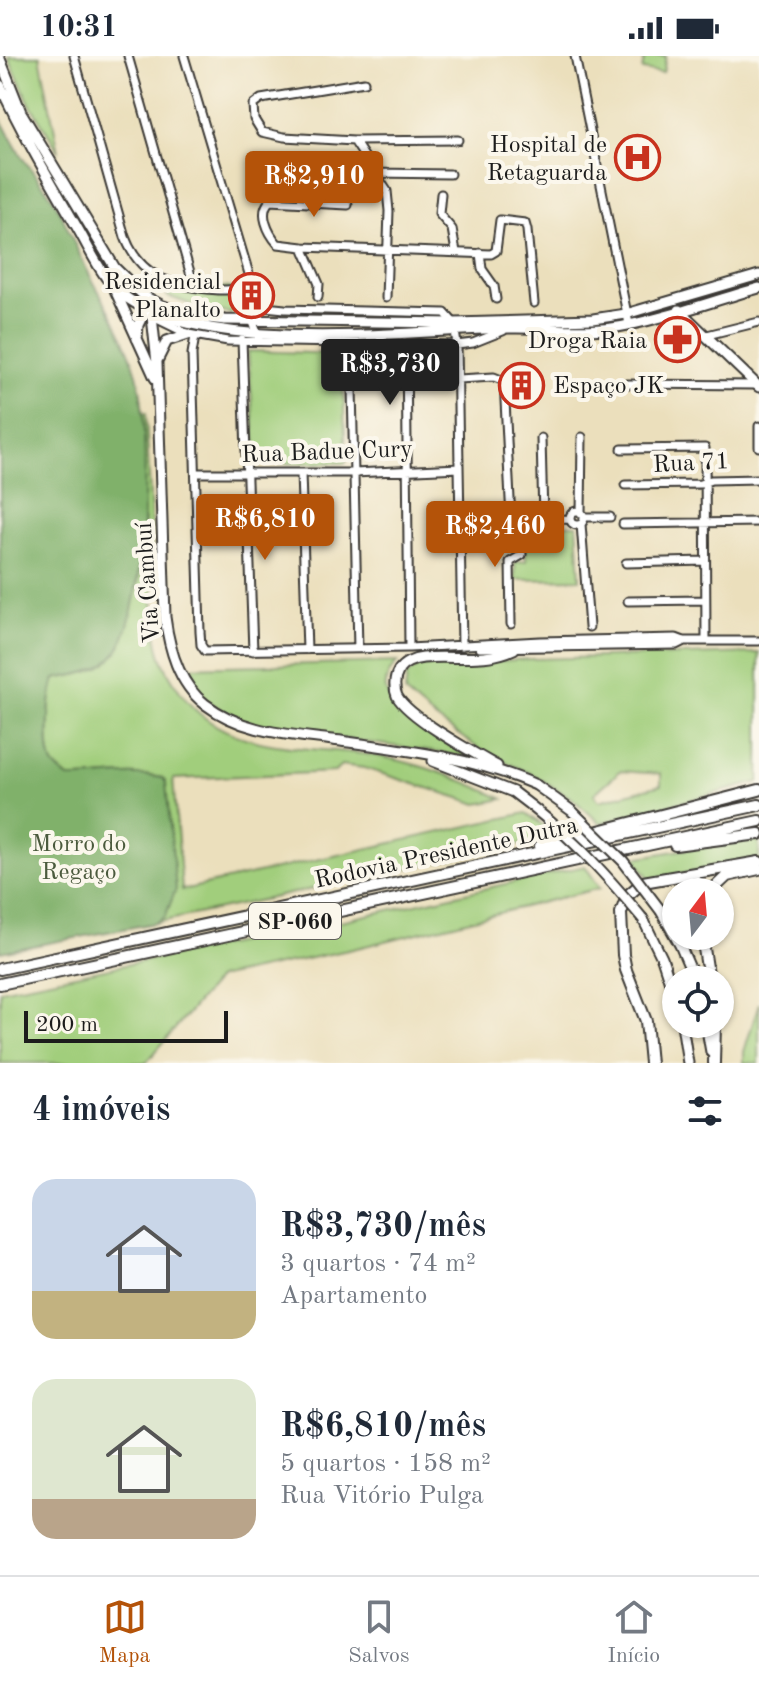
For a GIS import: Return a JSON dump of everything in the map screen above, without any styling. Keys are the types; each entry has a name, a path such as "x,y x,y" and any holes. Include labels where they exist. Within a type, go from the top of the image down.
{"highway":[{"path":"417,879 759,790"},
{"name":"Rodovia Presidente Dutra","path":"0,969 759,805"},
{"name":"Rodovia Presidente Dutra","path":"0,984 759,821"},
{"path":"590,858 759,834"},
{"path":"650,1063 646,1021 623,955 621,913 627,896 643,882 759,862"},
{"path":"725,878 759,869"},
{"path":"713,1063 714,1038"}],"main road":[{"path":"0,59 21,112 85,221 115,268 144,296 151,310"},
{"name":"Via Cambuí","path":"0,85 69,213 122,302 156,382"},
{"path":"151,310 200,318 583,331 759,275"},
{"path":"113,286 134,302 198,327 258,337 322,339 454,327 628,319 679,310 759,288"},
{"path":"137,341 138,325 151,310"},
{"name":"Via Cambuí","path":"151,310 157,363 165,617 173,657 188,684 204,703 246,727 455,760 511,774 536,785 572,811 623,861 661,911 689,966"},
{"path":"679,310 758,386"},
{"path":"157,363 161,348 167,341 191,335"},
{"path":"511,774 443,735 405,704 397,695 395,681 398,670 407,662 422,658 495,657 514,649"},
{"name":"Via Cambuí","path":"407,752 498,784 556,824 584,851 643,919 665,966"},
{"path":"684,1038 688,1063"},
{"path":"709,1038 713,1063"}],"street":[{"path":"74,56 132,253 154,274 171,282 240,289 265,307 337,309 386,305 445,313 454,327 457,345 462,646"},
{"path":"128,56 194,286"},
{"path":"151,310 191,335 242,340 258,337 246,313 251,297 184,56"},
{"path":"575,56 628,319"},
{"path":"364,82 258,100 252,108 254,119 260,130 273,136 354,141 458,140"},
{"path":"354,141 387,191 386,305"},
{"path":"374,173 450,174"},
{"path":"441,194 439,214 452,229 456,252"},
{"path":"348,205 270,201 265,207 265,217 269,232 278,244 491,254 496,251 500,220 525,223 534,303"},
{"path":"303,247 319,284 318,297"},
{"path":"480,253 482,269 494,286 496,299"},
{"path":"337,309 321,321 322,339 351,344 457,345 473,343 510,328"},
{"path":"707,335 759,322"},
{"path":"191,335 203,649 209,652 409,648 676,638 684,641 759,641"},
{"path":"242,340 253,651"},
{"path":"351,344 358,649"},
{"path":"406,345 409,648"},
{"path":"458,379 498,378 504,381 511,519"},
{"path":"626,384 758,386"},
{"path":"759,426 759,447"},
{"path":"582,437 582,518 589,627"},
{"path":"541,438 543,518"},
{"path":"622,449 705,448 706,641"},
{"name":"Rua Badue Cury","path":"196,473 354,473 459,468"},
{"path":"301,473 307,650"},
{"name":"Rua 71","path":"625,485 759,479"},
{"path":"461,521 570,519 573,513 582,518 610,517"},
{"path":"511,624 510,562 522,555 521,519"},
{"path":"623,524 759,522"},
{"path":"626,563 705,561"},
{"path":"628,601 705,600"},
{"path":"462,646 514,649 676,645 684,641"}],"green space":[{"path":"8,56 40,56 59,152 30,104"},
{"path":"645,56 666,56 663,73 642,70"},
{"name":"Morro do Regaço","path":"0,118 21,155 56,204 123,338 137,374 144,433 140,561 126,633 115,654 102,665 88,672 55,679 49,722 51,757 54,766 68,778 126,775 163,778 176,889 165,917 155,923 0,952"},
{"path":"171,282 240,289 244,300 240,315 204,309 167,296"},
{"path":"248,351 342,354 346,463 257,464"},
{"path":"146,413 157,638 168,673 199,713 220,727 267,744 371,755 405,762 455,778 503,799 478,804 364,768 341,765 335,772 173,779 182,890 526,813 558,836 155,923 165,917 163,778 125,775 68,778 53,764 49,734 55,679 89,672 104,665 121,644 139,578 142,551 143,414"},
{"path":"525,524 577,525 580,579 515,580 515,562 526,561"},
{"path":"759,653 759,782 600,823 573,799 532,774 485,753 405,693 407,675 421,665","holes":["620,771 661,774 661,785 599,801 594,794"]},
{"path":"398,662 386,682 390,698 423,726 469,757 248,725 207,701 184,667"},
{"path":"759,837 759,861 650,879 634,858"},
{"path":"585,866 600,888 353,949 218,978 146,1063 0,1063 0,990 309,928"},
{"path":"759,1003 759,1063 744,1063 744,1052"}],"place":[{"name":"Hospital de Retaguarda","path":"638,158"},
{"name":"Residencial Planalto","path":"252,295"},
{"name":"Droga Raia","path":"678,340"},
{"name":"Espaço JK","path":"522,385"}]}
